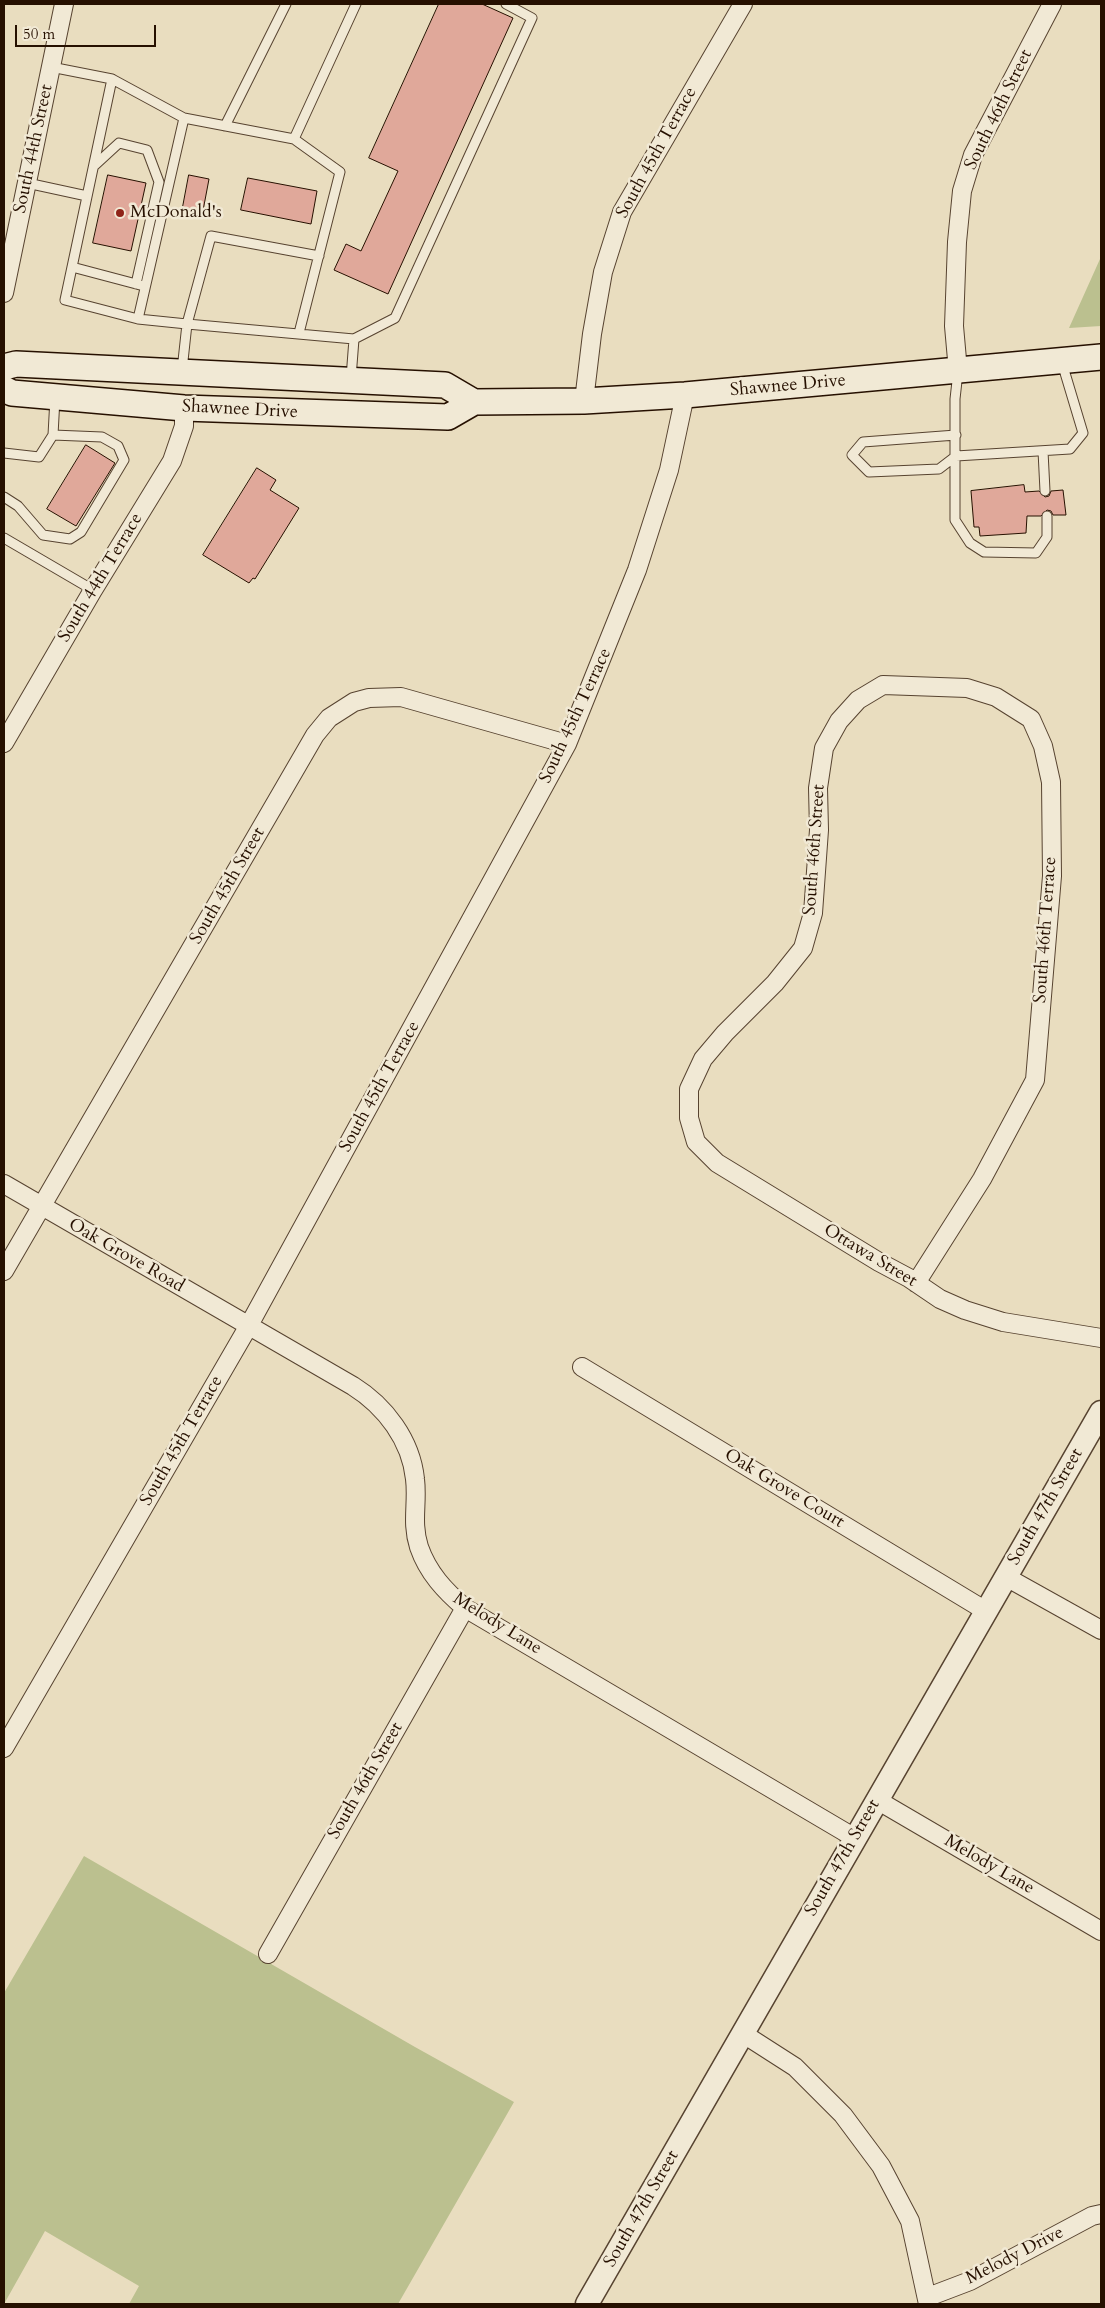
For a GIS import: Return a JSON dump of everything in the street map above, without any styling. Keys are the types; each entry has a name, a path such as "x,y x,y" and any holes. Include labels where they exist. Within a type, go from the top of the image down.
{"main road":[{"name":"Shawnee Drive","path":"4,389 12,393 55,398 184,408 448,417 474,402 584,401 684,395 1101,357"},
{"name":"Shawnee Drive","path":"4,367 16,364 445,385 474,402"},
{"path":"182,372 184,408"},
{"path":"350,414 351,381"}],"street":[{"name":"South 44th Street","path":"4,293 64,4"},
{"name":"South 45th Terrace","path":"584,401 592,334 603,272 622,212 743,4"},
{"name":"South 46th Street","path":"958,371 954,326 957,242 962,190 973,155 1052,4"},
{"name":"South 45th Terrace","path":"4,1748 248,1327 567,744 637,570 669,470 684,395"},
{"name":"South 44th Terrace","path":"4,742 92,590 172,461 184,426 184,408"},
{"name":"South 46th Terrace","path":"870,693 883,685 915,685 967,688 996,697 1031,718 1043,746 1051,782 1052,876 1035,1080 982,1179 916,1283"},
{"name":"South 46th Street","path":"689,1103 689,1090 703,1059 725,1033 775,983 803,948 813,913 819,830 818,788 824,748 839,721 858,700 870,693"},
{"name":"South 45th Street","path":"4,1272 315,736 329,718 354,702 369,698 401,697 567,744"},
{"name":"Ottawa Street","path":"689,1103 689,1118 696,1142 717,1163 940,1299 1003,1322 1101,1338"},
{"name":"Oak Grove Road","path":"4,1184 248,1327"},
{"name":"Melody Lane","path":"248,1327 369,1396 394,1425 410,1455 415,1479 414,1513 420,1549 429,1569 465,1608 855,1838"},
{"name":"Oak Grove Court","path":"582,1367 986,1611"},
{"name":"South 47th Street","path":"587,2304 1101,1412"},
{"path":"1006,1576 1101,1630"},
{"name":"South 46th Street","path":"268,1954 465,1608"},
{"name":"Melody Lane","path":"877,1800 1101,1930"},
{"path":"742,2033 795,2066 843,2115 881,2166 910,2222 928,2301"},
{"name":"Melody Drive","path":"928,2301 970,2281 1092,2216 1101,2214"}],"lane":[{"path":"225,126 286,4"},
{"path":"294,140 356,4"},
{"path":"112,79 65,300 138,319 354,339 395,318 532,18 506,4"},
{"path":"51,67 112,79 184,118 294,140 340,172 299,334"},
{"path":"140,286 184,118"},
{"path":"94,166 119,143 147,150 159,182 140,286 138,319"},
{"path":"27,183 88,196"},
{"path":"182,372 187,324 211,236 319,256"},
{"path":"72,267 140,286"},
{"path":"351,381 354,339"},
{"path":"956,435 863,442 852,455 869,472 939,469 956,456 1070,449 1084,433 1062,360"},
{"path":"958,371 955,399 955,520 970,543 984,552 1036,553 1047,537 1046,516"},
{"path":"4,453 39,457 53,435 55,398"},
{"path":"4,497 18,506 43,535 70,539 81,532 124,460 118,446 102,437 53,435"},
{"path":"1043,451 1045,491"},
{"path":"4,538 92,590"}],"green space":[{"path":"1101,251 1101,326 1069,328 1100,259"},
{"path":"84,1856 514,2102 398,2304 129,2304 139,2286 45,2231 4,2304 4,1993"}],"building":[{"path":"439,4 482,4 513,18 388,294 334,270 346,244 361,251 398,171 369,158"},
{"name":"McDonald's","path":"108,175 146,183 131,251 93,243"},
{"path":"189,175 209,179 202,216 182,212"},
{"path":"248,178 317,191 311,224 241,210"},
{"path":"86,445 115,463 76,526 47,509"},
{"path":"257,468 276,480 270,490 299,508 255,579 253,578 249,583 203,555"},
{"path":"1024,485 1025,492 1039,491 1045,497 1049,496 1051,491 1063,490 1066,515 1053,515 1051,511 1047,510 1041,516 1027,516 1026,533 980,536 979,527 974,527 971,491"}],"place":[{"name":"McDonald's","path":"120,213"}]}
